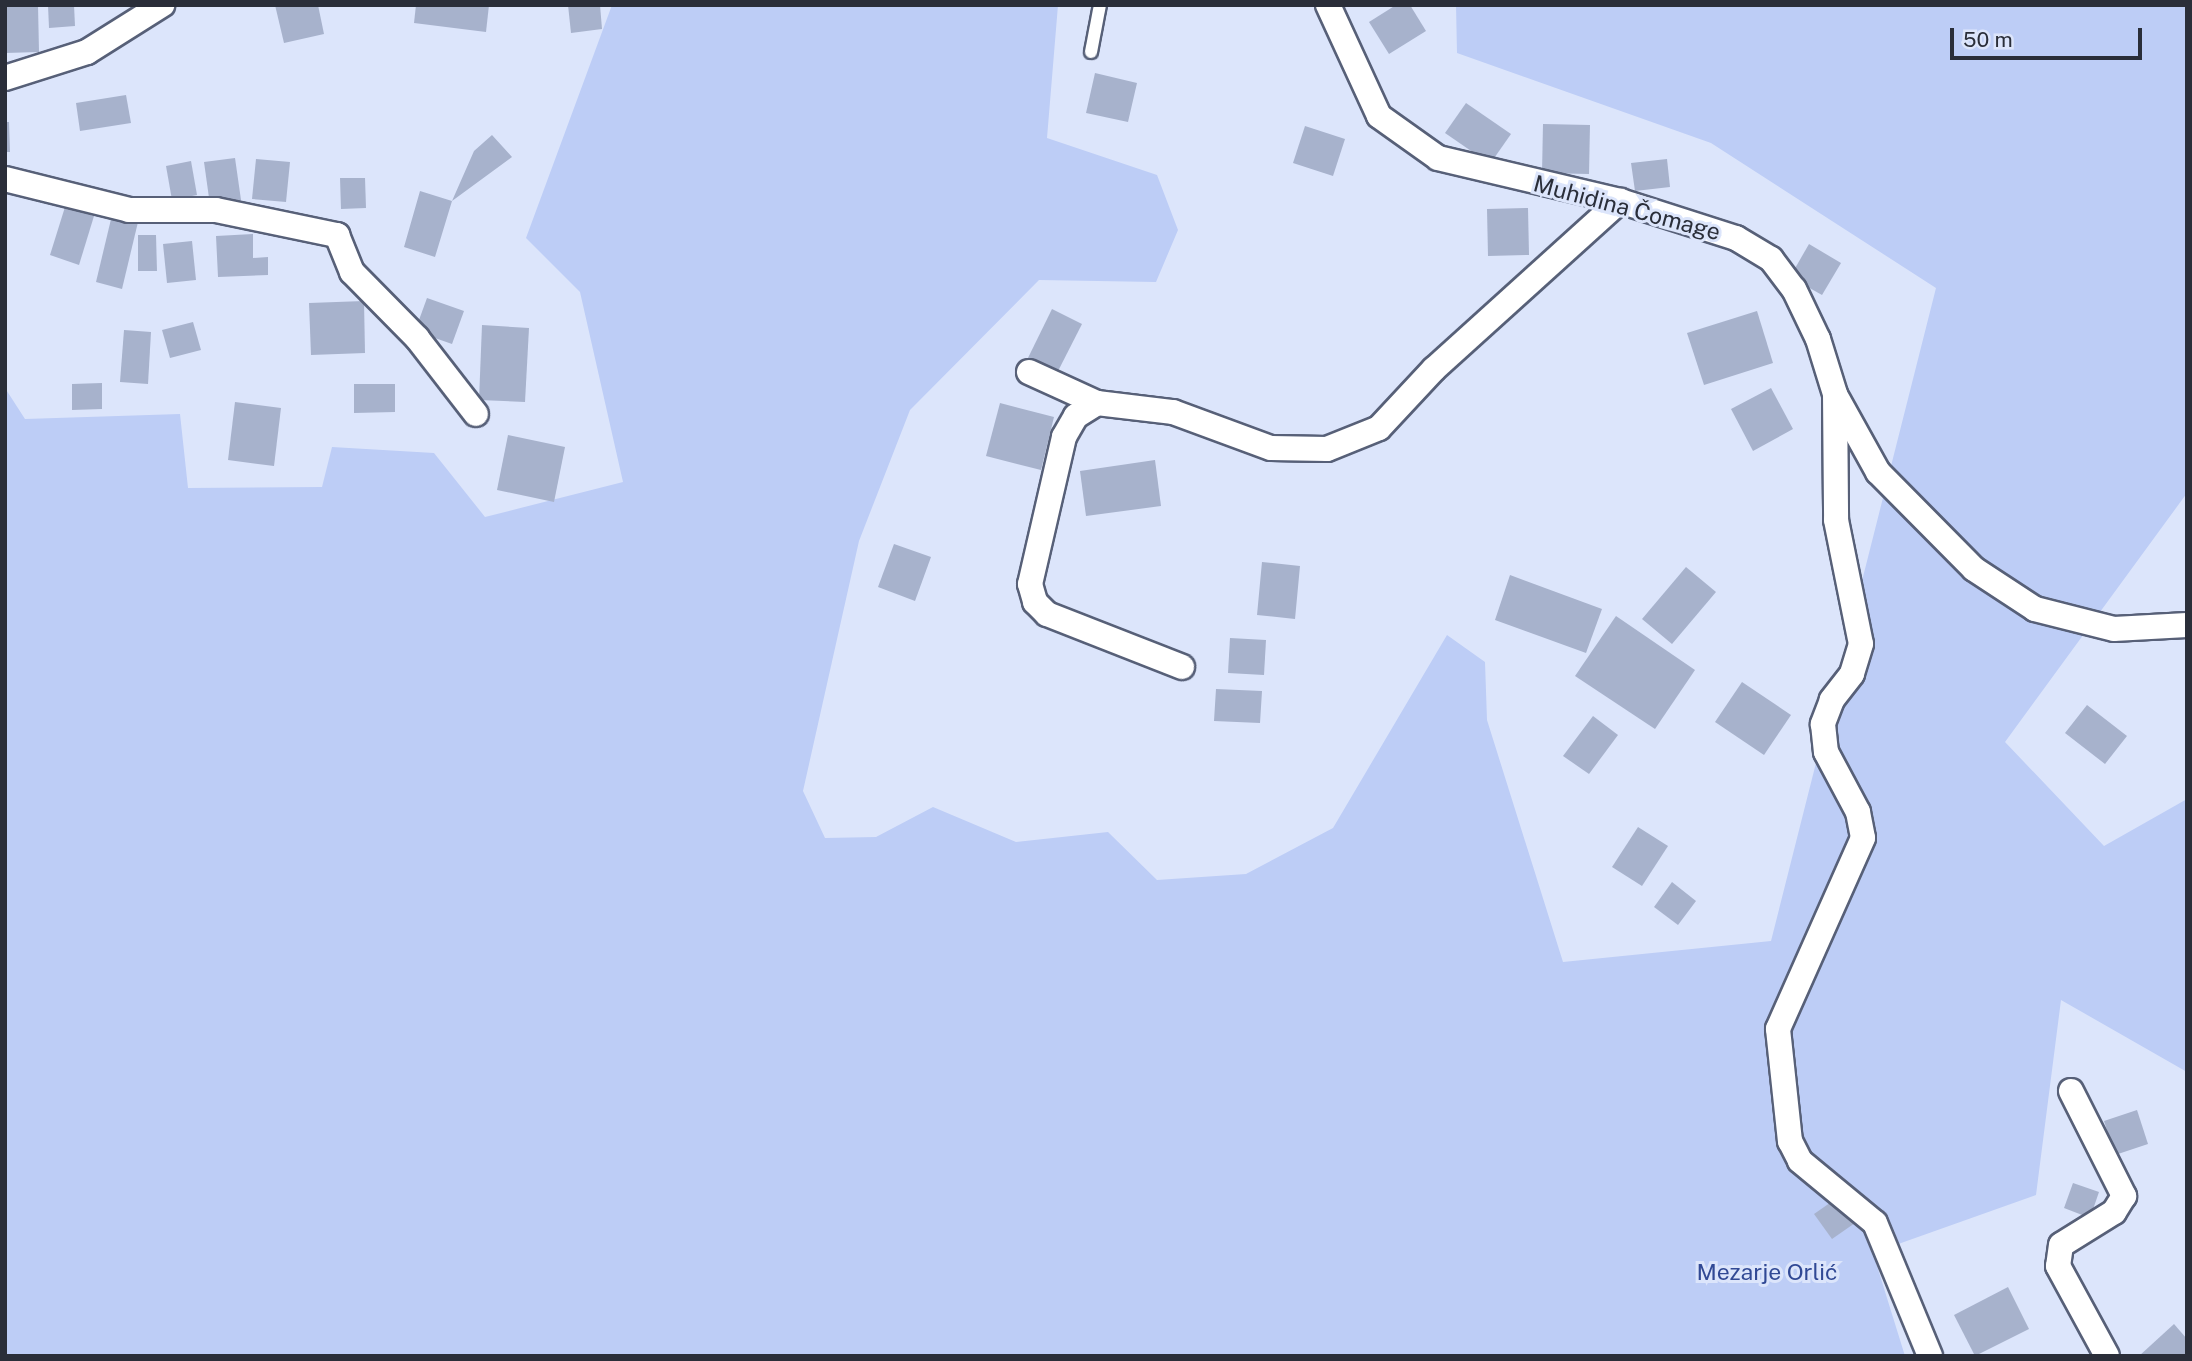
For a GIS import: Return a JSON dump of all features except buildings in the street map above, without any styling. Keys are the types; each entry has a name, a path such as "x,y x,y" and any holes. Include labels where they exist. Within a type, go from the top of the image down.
{"street":[{"path":"5,78 87,52 162,5"},
{"name":"Muhidina Čomage","path":"1328,5 1379,116 1438,158 1620,201 1737,238 1771,259 1794,289 1818,339 1835,394 1836,520 1861,644 1852,674 1832,700 1823,724 1826,752 1858,812 1863,838 1778,1029 1779,1041 1795,1151 1875,1223 1930,1356"},
{"path":"5,179 129,210 216,210 337,235 352,272 417,338 476,414"},
{"path":"1030,372 1097,402 1173,411 1270,447 1327,449 1379,428 1434,369 1620,201"},
{"path":"1835,394 1878,472 1974,569 2048,612 2114,629 2187,625"},
{"path":"1097,402 1076,416 1064,437 1030,584 1034,602 1047,614 1182,667"},
{"path":"2071,1091 2124,1196 2114,1212 2061,1245 2058,1266 2107,1356"}],"lane":[{"path":"1091,51 1100,5"}],"green space":[{"name":"Mezarje Orlić","path":"612,5 1058,5 1047,138 1157,175 1178,230 1156,282 1039,280 910,410 859,541 803,791 825,838 876,837 933,807 1016,842 1108,832 1157,880 1246,874 1333,828 1447,635 1485,662 1487,720 1563,962 1771,941 1936,288 1711,143 1457,53 1456,5 2187,5 2187,493 2005,742 2104,846 2187,799 2187,1072 2061,1000 2036,1195 1873,1253 1905,1356 5,1356 5,388 25,419 180,414 188,488 322,487 332,447 434,453 485,517 623,482 580,292 526,238"}]}
